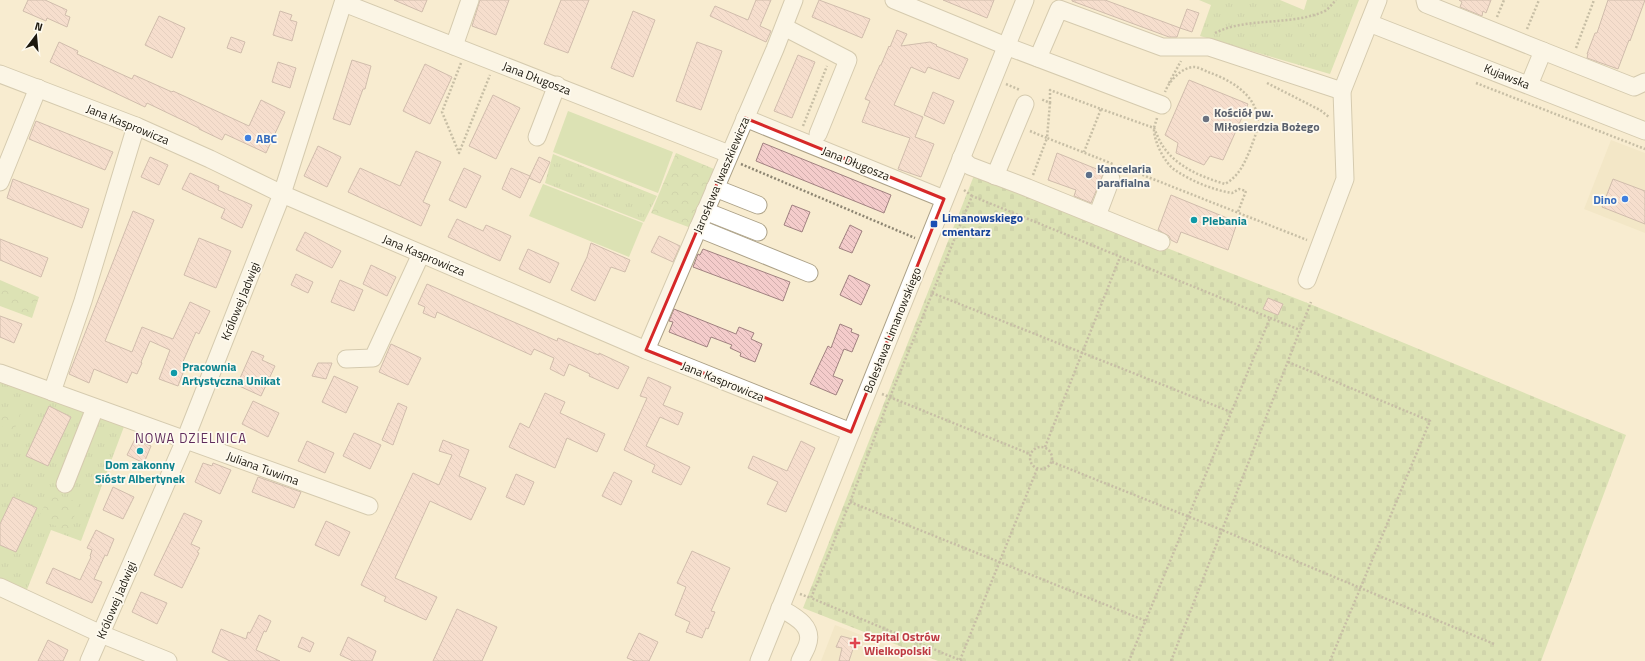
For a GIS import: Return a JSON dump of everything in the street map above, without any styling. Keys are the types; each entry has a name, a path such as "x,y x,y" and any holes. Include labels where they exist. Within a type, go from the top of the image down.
{"street":[{"path":"460,48 470,0"},
{"name":"Jarosława Iwaszkiewicza","path":"646,350 784,27 794,0"},
{"path":"894,0 1006,46 1162,105"},
{"name":"Bolesława Limanowskiego","path":"759,661 1025,0"},
{"path":"1308,280 1345,179 1342,91 1378,0"},
{"path":"1425,0 1426,4 1634,87 1645,82"},
{"name":"Jana Długosza","path":"344,1 556,85 728,156"},
{"name":"Królowej Jadwigi","path":"89,661 184,440 282,194 344,1"},
{"path":"1038,58 1059,9 1162,47 1209,48 1342,91"},
{"name":"Kujawska","path":"1369,23 1645,131"},
{"path":"784,27 848,60 818,134"},
{"path":"1529,85 1543,51"},
{"name":"Jana Kasprowicza","path":"0,74 136,126 210,159 282,194 420,254 646,350 851,432"},
{"path":"537,137 556,85"},
{"path":"0,182 38,88"},
{"path":"995,176 1033,102"},
{"name":"Jana Długosza","path":"745,118 944,199"},
{"path":"52,392 83,301 136,126"},
{"path":"961,158 970,166 1160,242"},
{"path":"1097,216 1111,179"},
{"path":"715,188 758,205"},
{"path":"705,211 758,232"},
{"path":"698,228 809,273"},
{"path":"346,359 373,358 420,254"},
{"name":"Juliana Tuwima","path":"0,374 369,506"},
{"path":"65,484 95,408"},
{"path":"0,587 101,634 168,661"},
{"path":"780,608 800,619 809,636 808,645 800,661"}],"path":[{"path":"1214,34 1226,28 1288,21 1324,12 1336,0"},
{"path":"1522,43 1539,0"},
{"path":"1571,62 1594,0"},
{"path":"460,48 442,112 460,153 496,62"},
{"path":"1188,59 1181,60 1167,88 1154,128 1155,137 1163,156 1174,170 1195,181 1222,192 1232,193 1239,189 1246,191 1238,212"},
{"path":"1032,177 1047,138 1050,90 1154,128 1164,147 1176,161 1188,170 1225,184 1234,179 1244,165 1257,130 1257,115 1252,103 1243,91 1219,75 1195,67 1184,69 1167,88"},
{"path":"1474,82 1645,149"},
{"path":"1266,83 1320,110 1344,128"},
{"path":"1033,102 1050,103"},
{"path":"1084,152 1101,109"},
{"path":"1047,138 1321,245"},
{"path":"728,156 926,243"},
{"path":"1037,468 961,661 811,598 890,397 972,196 1300,330"},
{"path":"1045,447 1120,257"},
{"path":"932,293 1231,412"},
{"path":"1171,661 1311,302"},
{"path":"1130,661 1270,318"},
{"path":"1288,362 1430,421 1330,661"},
{"path":"890,397 1030,454"},
{"path":"1045,447 1052,454 1052,462 1047,468 1037,468 1030,461 1030,454 1035,448 1045,447"},
{"path":"1052,462 1222,530 1494,644"},
{"path":"850,502 1146,621"}],"highlighted area":[{"path":"745,118 944,199 851,432 646,350"}],"shaded area":[{"path":"1611,140 1645,153 1645,233 1584,209"},
{"name":"Szpital Ostrów Wielkopolski","path":"835,625 929,661 821,661"}],"green space":[{"path":"1199,0 1280,0 1304,10 1307,0 1359,0 1330,74 1200,36 1211,5"},
{"path":"568,111 673,152 658,193 553,152"},
{"path":"676,153 714,169 691,228 651,213"},
{"path":"553,154 657,196 644,222 545,183"},
{"path":"975,173 1310,304 1626,435 1541,661 938,661 803,608"},
{"path":"543,184 643,223 629,257 529,216"},
{"path":"0,280 39,297 32,318 0,306"},
{"path":"0,378 125,424 81,541 51,530 26,592 0,580"},
{"path":"21,411 14,431 0,426 0,416"},
{"path":"51,492 79,503 69,531 38,519"}],"building":[{"path":"28,0 45,0 67,10 65,15 70,17 67,27 47,18 46,21 23,11"},
{"path":"394,0 427,0 422,12"},
{"path":"480,0 509,0 496,35 472,26"},
{"path":"561,0 589,0 568,53 544,44"},
{"path":"756,0 771,0 760,26 771,31 766,42 710,16 715,6 748,20"},
{"path":"819,0 870,19 862,38 812,17"},
{"path":"943,0 994,0 987,18"},
{"path":"1072,0 1105,0 1180,28 1177,37 1169,37"},
{"path":"1459,0 1491,0 1486,13 1483,11 1482,16 1460,7 1462,2"},
{"path":"1608,0 1645,0 1618,69 1587,58 1587,54 1595,33 1597,33"},
{"path":"1187,9 1199,13 1192,32 1180,28"},
{"path":"280,11 292,15 290,20 297,22 292,41 273,35"},
{"path":"633,11 655,20 633,77 611,68"},
{"path":"159,16 185,28 172,58 145,45"},
{"path":"897,30 907,34 901,46 930,42 937,45 936,46 968,59 959,79 928,67 925,73 911,67 894,105 923,117 915,137 934,144 921,177 898,169 910,138 862,122 870,101 865,99"},
{"path":"231,37 245,42 241,53 227,48"},
{"path":"59,42 78,51 77,54 132,79 134,75 249,126 261,100 285,112 266,153 225,134 222,140 147,103 145,107 50,62"},
{"path":"697,42 722,51 701,110 676,101"},
{"path":"798,55 815,62 792,118 774,111"},
{"path":"352,60 371,66 365,89 363,89 350,125 333,119"},
{"path":"278,62 296,68 290,88 272,82"},
{"path":"425,64 452,77 430,124 403,111"},
{"name":"Kościół pw. Miłosierdzia Bożego","path":"1189,80 1248,104 1223,160 1210,156 1204,165 1176,153 1178,143 1165,135"},
{"path":"933,92 954,101 944,124 924,115"},
{"path":"493,95 520,108 496,159 469,146"},
{"path":"36,121 113,152 105,170 29,139"},
{"path":"763,143 891,195 884,213 756,161"},
{"path":"318,146 341,157 327,187 304,176"},
{"path":"416,151 441,162 423,202 430,205 421,226 348,192 360,168 400,186"},
{"path":"1057,153 1104,172 1091,203 1074,196 1076,190 1048,180"},
{"path":"150,157 168,165 159,185 141,177"},
{"path":"539,157 550,162 540,183 529,178"},
{"path":"464,168 481,176 466,208 449,200"},
{"path":"511,168 530,176 520,198 502,189"},
{"path":"190,173 219,186 218,190 252,205 242,228 221,218 225,209 182,189"},
{"path":"13,179 89,209 82,228 7,198"},
{"name":"Dino","path":"1613,179 1645,191 1645,224 1602,207"},
{"name":"Plebania","path":"1171,195 1227,218 1226,223 1236,226 1228,250 1181,232 1177,243 1171,240 1169,236 1158,230"},
{"path":"792,205 810,212 802,232 784,225"},
{"path":"133,211 154,220 105,341 132,352 142,327 173,339 190,302 210,311 199,334 196,332 182,364 186,365 178,386 159,379 170,350 150,341 137,374 132,372 127,383 94,369 89,383 69,374"},
{"path":"457,219 483,231 486,225 511,236 500,261 448,237"},
{"path":"850,225 862,231 852,253 839,248"},
{"path":"305,232 341,251 332,268 296,250"},
{"path":"659,236 680,246 673,262 651,252"},
{"path":"199,238 231,251 216,288 184,275"},
{"path":"0,239 48,258 41,277 0,260"},
{"path":"591,243 630,260 625,272 611,267 595,301 571,290 587,257"},
{"path":"528,249 559,263 550,283 519,269"},
{"path":"703,249 790,282 783,301 693,267 698,254 700,255"},
{"path":"371,265 396,277 387,296 363,284"},
{"path":"296,274 313,282 308,293 291,285"},
{"path":"849,275 870,285 861,305 840,295"},
{"path":"340,280 363,290 354,311 331,302"},
{"path":"427,284 557,341 558,338 599,355 599,353 629,367 618,389 589,376 590,374 569,364 564,376 550,369 554,358 534,349 531,355 437,312 435,318 423,313 425,307 418,304"},
{"path":"1268,298 1283,304 1278,315 1263,309"},
{"path":"674,309 736,334 739,327 754,333 751,339 762,344 755,362 740,356 741,353 730,348 732,345 711,337 707,347 669,332 673,322 669,321"},
{"path":"0,316 22,324 14,343 0,337"},
{"path":"840,324 852,329 851,332 859,335 852,352 844,349 833,376 843,380 836,395 810,384 828,346 831,348"},
{"path":"391,344 421,358 408,385 379,372"},
{"path":"252,351 264,356 262,360 275,366 261,396 237,385"},
{"path":"318,363 332,363 326,379 312,376"},
{"path":"334,376 358,387 346,413 322,402"},
{"path":"648,377 671,387 663,405 683,413 678,425 660,417 646,446 690,467 681,485 652,472 655,465 624,450 647,398 640,396"},
{"path":"545,393 565,402 560,413 605,434 597,452 567,438 555,468 509,447 520,423 529,428"},
{"path":"253,401 279,413 268,437 242,424"},
{"path":"398,403 407,407 393,445 382,440"},
{"path":"49,406 71,417 48,466 26,456"},
{"path":"354,433 381,445 370,469 343,456"},
{"name":"Dom zakonny Sióstr Albertynek","path":"135,439 151,446 144,463 127,455"},
{"path":"443,440 469,450 459,476 486,488 471,520 430,501 395,578 437,597 426,620 384,601 386,597 361,585 413,473 439,485 452,455 439,451"},
{"path":"307,441 334,453 325,473 298,461"},
{"path":"801,441 815,448 786,512 767,504 778,482 748,468 753,456 787,471"},
{"path":"203,463 212,466 213,463 231,470 220,494 195,482"},
{"path":"614,472 632,481 621,505 602,496"},
{"path":"516,474 534,482 524,505 506,497"},
{"path":"258,477 301,492 294,508 252,492"},
{"path":"113,487 134,497 123,519 103,510"},
{"path":"13,497 37,508 16,552 0,545 0,524"},
{"path":"184,513 202,521 191,544 200,548 197,552 199,553 182,588 154,575"},
{"path":"326,521 350,532 339,556 315,545"},
{"path":"96,530 114,539 107,556 105,555 94,579 102,582 92,603 46,583 53,568 80,580 91,557 92,550 87,548"},
{"path":"692,551 730,568 711,611 715,612 708,629 706,628 702,638 686,632 690,622 675,615 686,587 677,583"},
{"path":"141,592 167,603 157,624 132,612"},
{"path":"457,609 497,627 482,661 433,661"},
{"path":"259,615 271,621 266,632 264,631 256,650 280,661 230,661 212,652 221,629 246,639 248,632 250,633"},
{"path":"639,633 658,642 649,661 635,661 627,658"},
{"path":"841,636 856,640 849,661 839,661 842,648 836,647"},
{"path":"302,637 314,643 310,652 298,647"},
{"path":"348,637 376,651 372,661 353,661 340,655"},
{"path":"48,640 68,650 63,661 38,661"}],"place":[{"name":"Kościół pw. Miłosierdzia Bożego","path":"1206,119"},
{"name":"ABC","path":"248,138"},
{"name":"Kancelaria parafialna","path":"1089,175"},
{"name":"Dino","path":"1625,199"},
{"name":"Plebania","path":"1194,220"},
{"name":"Limanowskiego cmentarz","path":"934,224"},
{"name":"Pracownia Artystyczna Unikat","path":"174,373"},
{"name":"Dom zakonny Sióstr Albertynek","path":"140,451"},
{"name":"Szpital Ostrów Wielkopolski","path":"855,643"}],"district":[{"name":"NOWA DZIELNICA","path":"191,438"}]}
